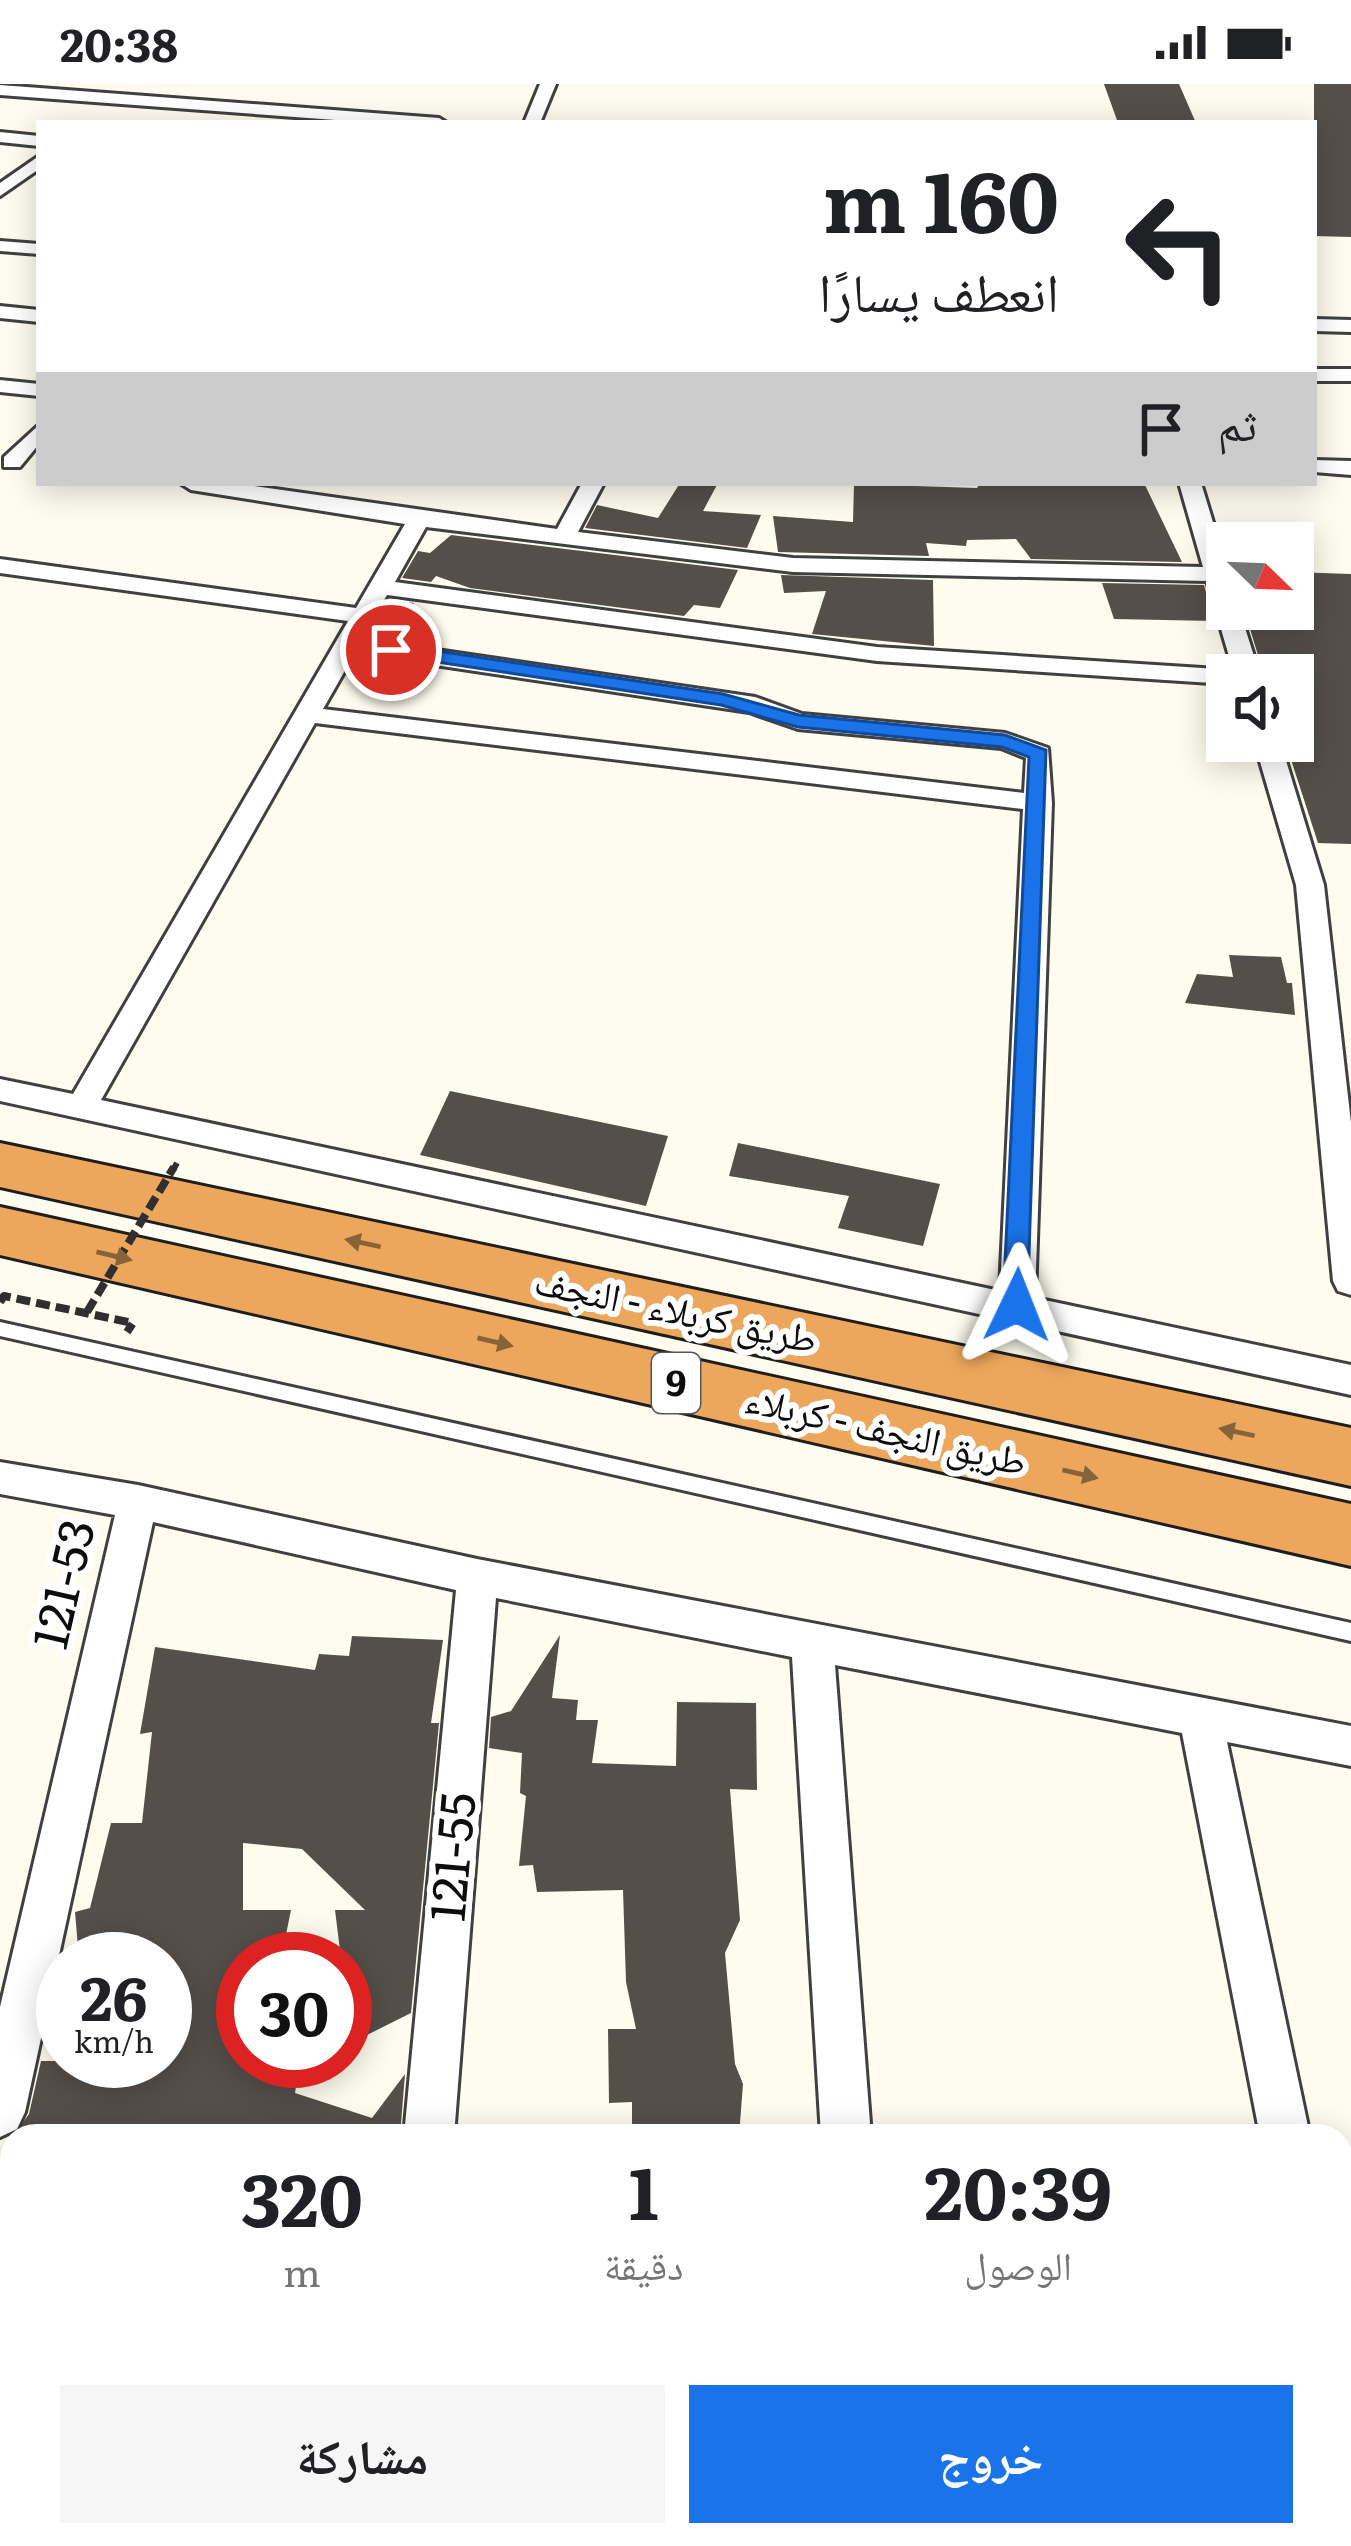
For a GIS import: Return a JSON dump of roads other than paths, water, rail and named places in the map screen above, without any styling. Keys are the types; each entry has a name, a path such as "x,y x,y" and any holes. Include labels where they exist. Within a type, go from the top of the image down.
{"highway":[{"name":"طريق کربلاء - النجف","path":"0,1165 1351,1457"},
{"name":"طريق النجف - کربلاء","path":"0,1231 1351,1535"}],"street":[{"path":"100,111 132,84"},
{"path":"533,120 548,84"},
{"path":"0,90 364,120"},
{"path":"314,118 332,99"},
{"path":"0,137 36,141"},
{"path":"1,190 36,163"},
{"path":"1,190 36,192"},
{"path":"0,246 36,249"},
{"path":"0,312 36,316"},
{"path":"1317,325 1351,326"},
{"path":"1317,375 1351,375"},
{"path":"0,386 36,390"},
{"path":"6,461 36,434"},
{"path":"6,461 36,465"},
{"path":"1317,466 1351,468"},
{"path":"234,486 277,489 419,519 793,565 1206,574"},
{"path":"564,537 591,486"},
{"path":"1191,486 1206,537"},
{"path":"82,1106 419,519"},
{"path":"0,566 362,616"},
{"path":"379,586 877,654 1206,675"},
{"path":"346,644 755,705 798,721 1005,741 1039,754 1017,1305"},
{"path":"309,715 1038,803"},
{"path":"1273,762 1310,885 1351,1281"},
{"path":"0,1090 1351,1380"},
{"path":"0,1478 138,1502 477,1577 1351,1746"},
{"name":"121-53","path":"0,2112 138,1502"},
{"name":"121-55","path":"430,2124 477,1577"},
{"path":"812,1640 845,2124"},
{"path":"1200,1716 1283,2124"}],"lane":[{"path":"0,1329 1351,1632"}]}
